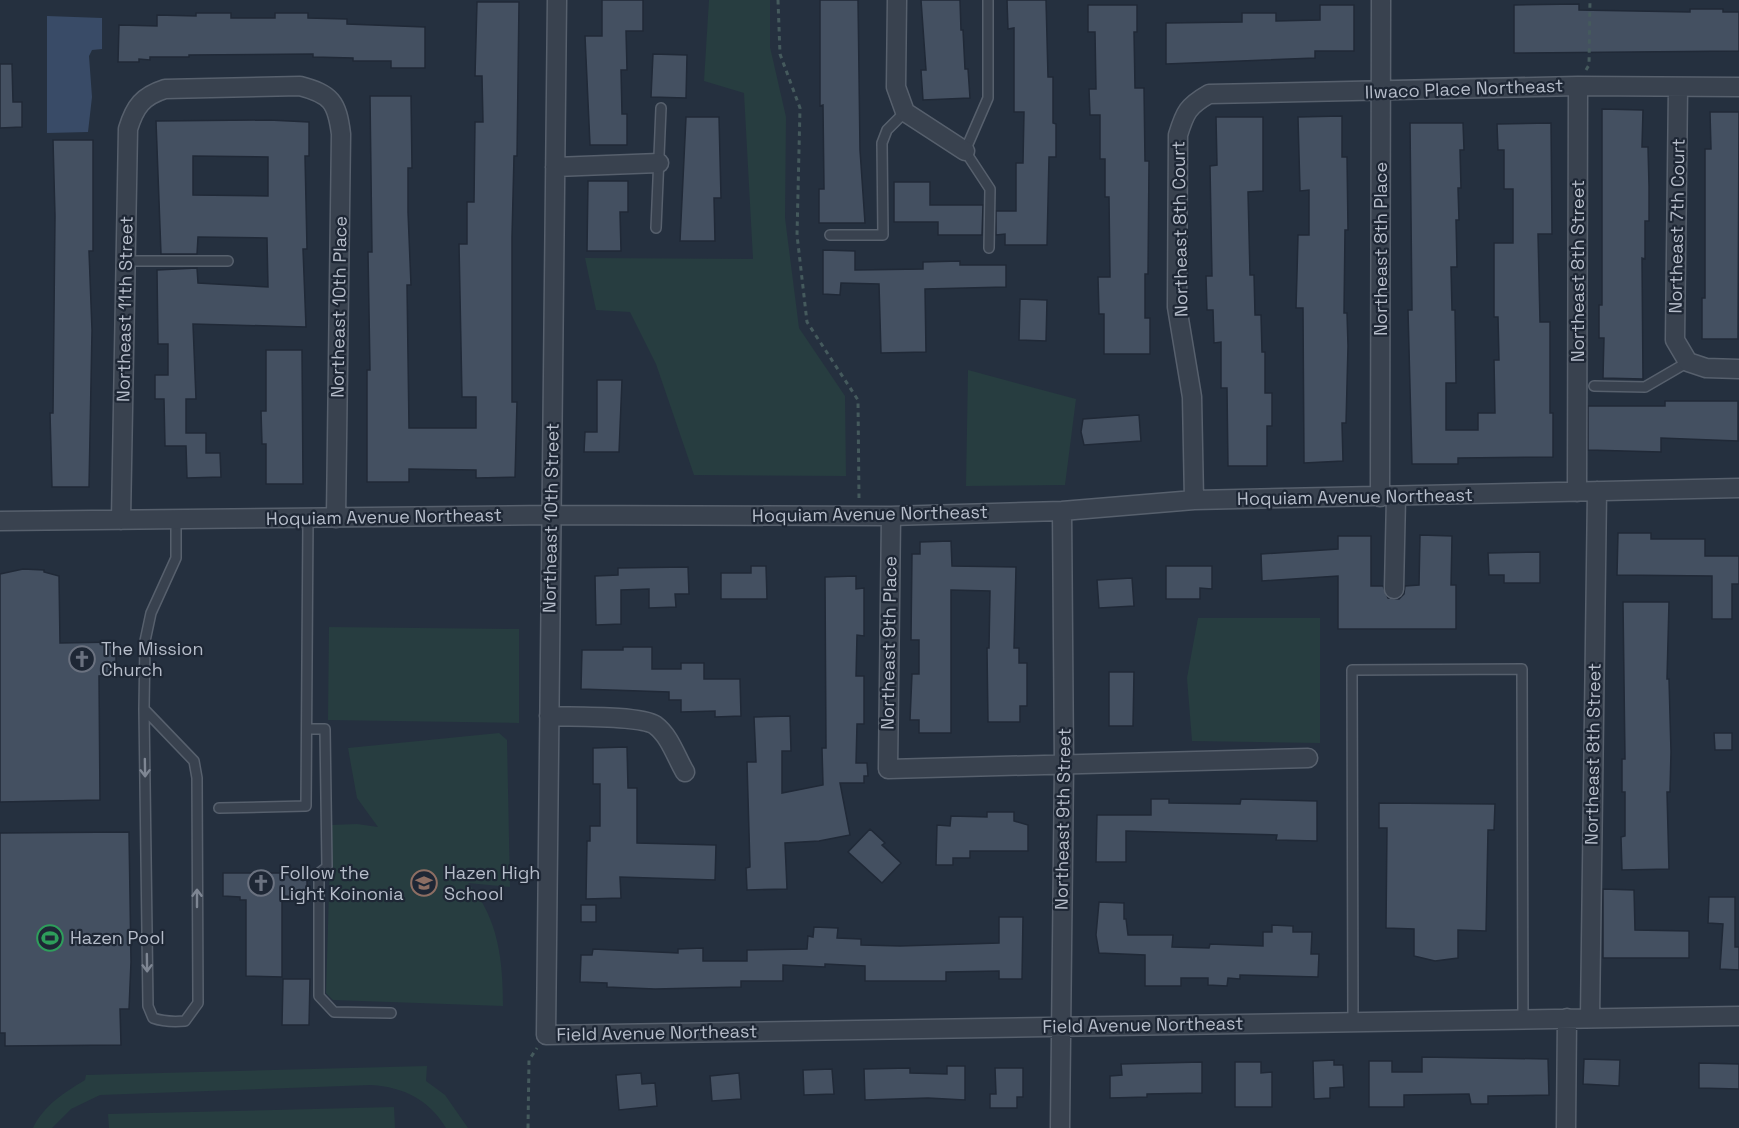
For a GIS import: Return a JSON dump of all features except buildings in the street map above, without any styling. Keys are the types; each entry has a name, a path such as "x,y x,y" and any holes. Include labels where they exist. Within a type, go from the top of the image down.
{"street":[{"name":"Northeast 10th Street","path":"546,1035 557,0"},
{"path":"897,0 896,87 905,112 965,151"},
{"name":"Northeast 8th Place","path":"1381,0 1388,497 1395,589"},
{"name":"Northeast 10th Place","path":"140,101 165,89 300,86 318,90 330,98 338,113 341,134 336,518"},
{"name":"Ilwaco Place Northeast","path":"1192,103 1209,94 1578,86 1739,87"},
{"name":"Northeast 8th Street","path":"1577,492 1578,86"},
{"name":"Northeast 7th Court","path":"1678,88 1675,340 1688,362"},
{"name":"Northeast 11th Street","path":"121,520 128,129 140,101"},
{"name":"Northeast 8th Court","path":"1192,103 1183,117 1178,135 1177,307 1192,397 1194,500"},
{"path":"555,167 659,163"},
{"path":"1688,362 1706,368 1739,369"},
{"name":"Hoquiam Avenue Northeast","path":"0,522 551,515 891,516 1062,511 1194,500 1739,488"},
{"name":"Northeast 8th Street","path":"1590,1018 1596,491"},
{"name":"Northeast 9th Street","path":"1060,1128 1064,765 1062,511"},
{"name":"Northeast 9th Place","path":"891,516 888,769 1064,765"},
{"path":"549,716 630,719 654,724 669,741 685,772"},
{"path":"1064,765 1308,758"},
{"name":"Field Avenue Northeast","path":"546,1035 1739,1016"},
{"path":"1566,1128 1567,1018"}],"lane":[{"path":"988,0 988,98 965,151 990,189 989,248"},
{"path":"656,228 661,108"},
{"path":"830,235 883,235 882,143 887,130 905,112"},
{"path":"125,261 228,261"},
{"path":"1594,386 1644,387 1688,362"},
{"path":"219,808 306,806 308,518"},
{"path":"144,709 194,761 197,778 198,1003 184,1021 164,1022 153,1018 148,1006 144,709 145,641 151,614 176,558 176,520"},
{"path":"1353,1021 1352,670 1522,669 1523,1019"},
{"path":"307,729 326,729 327,867 319,873 319,996 334,1012 391,1013"}],"path":[{"path":"778,0 780,54 800,108 797,235 807,322 858,400 860,516"},
{"path":"1578,86 1589,65 1590,0"},
{"path":"528,1128 529,1060 546,1035"}],"green space":[{"path":"709,0 770,0 770,47 786,117 785,218 799,328 845,396 846,476 694,475 656,364 630,312 596,310 585,258 753,259 744,93 704,81"},
{"path":"968,370 1076,399 1065,485 966,486"},
{"path":"1198,618 1320,618 1320,743 1192,741 1187,678"},
{"path":"329,627 519,629 519,723 328,720"},
{"path":"499,733 507,740 510,887 468,883 487,911 493,926 502,973 503,1006 333,1000 326,993 331,825 357,824 378,827 357,798 348,748"},
{"path":"427,1066 426,1081 445,1095 468,1128 446,1128 432,1110 414,1097 405,1092 371,1085 100,1095 71,1109 52,1128 33,1128 49,1106 85,1080 86,1075"},
{"path":"394,1107 395,1128 109,1128 108,1114"}],"water":[{"path":"47,16 102,18 102,49 92,50 89,56 92,97 88,132 47,133"}],"place":[{"name":"The Mission Church","path":"82,659"},
{"name":"Follow the Light Koinonia","path":"261,883"},
{"name":"Hazen High School","path":"424,883"},
{"name":"Hazen Pool","path":"50,938"}]}
